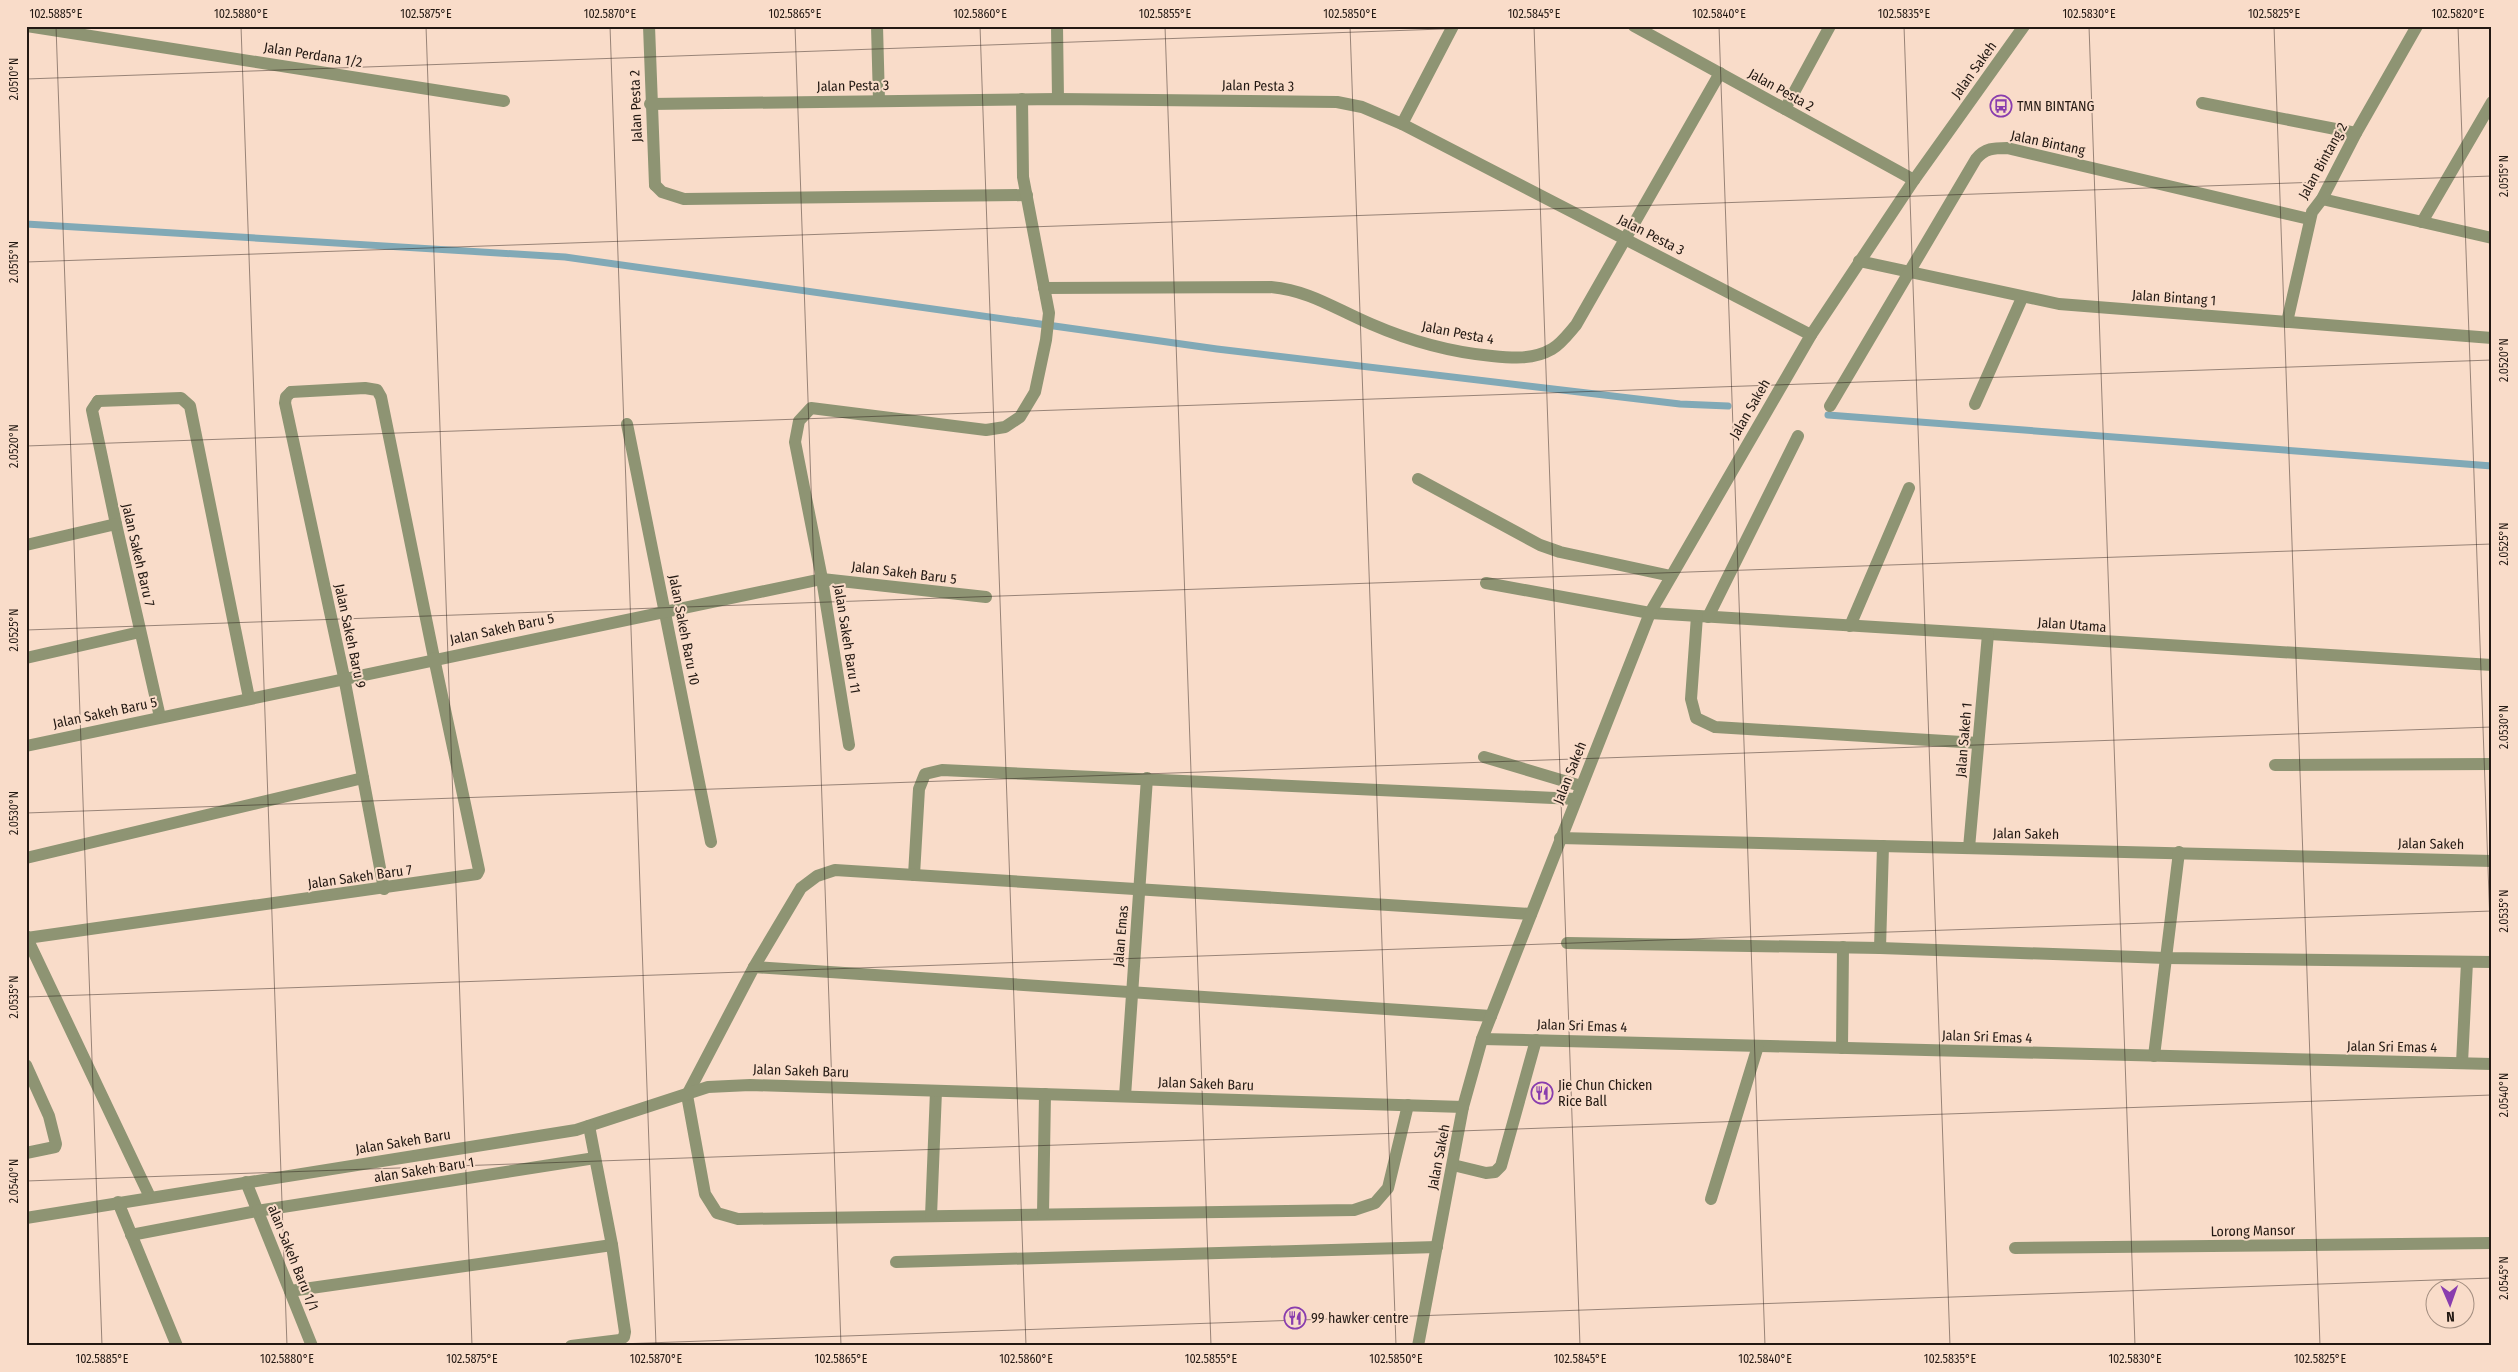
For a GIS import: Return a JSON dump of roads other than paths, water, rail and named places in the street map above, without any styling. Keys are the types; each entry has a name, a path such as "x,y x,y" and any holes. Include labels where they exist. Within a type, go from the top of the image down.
{"street":[{"name":"Jalan Perdana 1/2","path":"27,26 504,100"},
{"name":"Jalan Pesta 2","path":"649,26 650,104 655,184 662,192 684,199 1026,195"},
{"path":"877,26 879,101"},
{"path":"1057,26 1058,99"},
{"path":"1402,124 1452,26"},
{"name":"Jalan Pesta 2","path":"1634,26 1914,180"},
{"path":"1785,109 1830,26"},
{"name":"Jalan Sakeh","path":"1418,1346 1464,1107 1482,1039 1650,613 1811,335 1914,180 2024,26"},
{"name":"Jalan Bintang 2","path":"2287,322 2309,219 2315,206 2322,199 2356,133 2416,26"},
{"name":"Jalan Pesta 4","path":"1044,288 1272,287 1294,289 1370,324 1428,346 1503,357 1535,356 1553,349 1576,325 1720,73"},
{"name":"Jalan Pesta 3","path":"650,104 1022,99 1337,102 1362,107 1402,124 1811,335"},
{"path":"1022,99 1023,177 1044,288"},
{"path":"2422,222 2492,102"},
{"path":"2202,103 2356,133"},
{"name":"Jalan Bintang","path":"1830,406 1982,151 1991,148 2007,148 2309,219"},
{"path":"2322,199 2492,238"},
{"name":"Jalan Bintang 1","path":"1859,261 2022,298 2059,304 2492,338"},
{"name":"Jalan Sakeh Baru 11","path":"849,745 822,579 795,442 799,420 811,408 986,430 1005,427 1020,417 1034,392 1046,340 1049,313 1044,288"},
{"path":"1974,404 2022,298"},
{"name":"Jalan Sakeh Baru 9","path":"384,889 344,677 285,403 286,397 291,392 365,388 377,390 381,397 434,658"},
{"name":"Jalan Sakeh Baru 7","path":"160,717 92,410 98,400 181,398 190,406 249,698"},
{"name":"Jalan Sakeh Baru 10","path":"627,424 711,842"},
{"path":"1798,436 1703,616 1691,699 1696,718 1715,726 1978,743"},
{"path":"1418,479 1540,544 1560,552 1671,576"},
{"path":"1850,626 1909,488"},
{"path":"26,545 116,524"},
{"name":"Jalan Sakeh Baru 5","path":"26,746 434,658 822,579 986,597"},
{"name":"Jalan Utama","path":"1486,584 1650,613 2492,665"},
{"path":"26,658 140,632"},
{"name":"Jalan Sakeh 1","path":"1969,848 1988,634"},
{"name":"Jalan Sakeh Baru 7","path":"27,937 384,889 477,874 479,870 434,658"},
{"path":"1484,757 1581,786"},
{"path":"2275,765 2492,764"},
{"path":"914,875 919,789 925,774 942,770 1576,799"},
{"path":"26,858 363,778"},
{"name":"Jalan Emas","path":"1124,1096 1147,778"},
{"name":"Jalan Sakeh","path":"1560,838 2492,860"},
{"path":"1880,948 1884,846"},
{"path":"2154,1056 2179,852"},
{"path":"1408,1105 1388,1188 1375,1204 1354,1210 738,1219 717,1213 705,1194 687,1094 754,966 801,888 817,876 835,870 1531,914"},
{"path":"27,937 150,1197"},
{"path":"1567,943 1843,947 2166,958 2492,962"},
{"path":"1842,1048 1843,947"},
{"path":"2462,1063 2467,962"},
{"path":"754,966 1491,1016"},
{"name":"Jalan Sri Emas 4","path":"1482,1039 2492,1064"},
{"path":"1453,1165 1486,1173 1495,1172 1501,1166 1536,1040"},
{"path":"1711,1199 1758,1046"},
{"path":"26,1065 48,1116 56,1141 55,1147 26,1154"},
{"name":"Jalan Sakeh Baru","path":"26,1218 576,1130 708,1087 750,1085 1464,1107"},
{"path":"931,1216 936,1091"},
{"path":"1043,1214 1045,1094"},
{"path":"571,1346 620,1340 624,1337 625,1332 612,1245 589,1126"},
{"name":"alan Sakeh Baru 1","path":"131,1235 257,1211 595,1158"},
{"name":"alan Sakeh Baru 1/1","path":"246,1182 312,1346"},
{"path":"118,1202 177,1346"},
{"name":"Lorong Mansor","path":"2015,1248 2492,1244"},
{"path":"290,1291 612,1245"},
{"path":"896,1262 1437,1247"}],"waterway":[{"path":"26,224 565,257 1217,349 1680,404 1728,406"},
{"path":"1828,415 2492,466"}],"place":[{"name":"TMN BINTANG","path":"2001,106"},
{"name":"Jie Chun Chicken Rice Ball","path":"1542,1093"},
{"name":"99 hawker centre","path":"1295,1318"}]}
